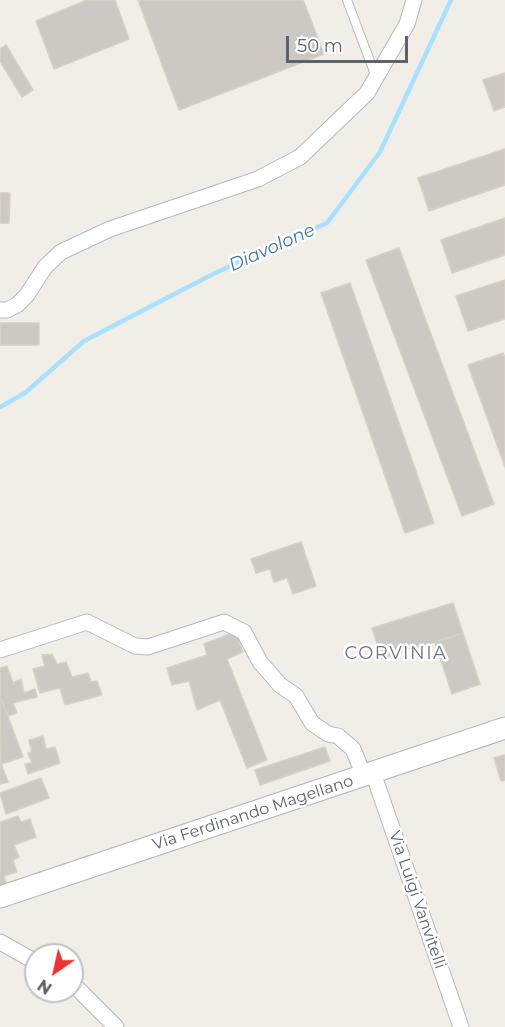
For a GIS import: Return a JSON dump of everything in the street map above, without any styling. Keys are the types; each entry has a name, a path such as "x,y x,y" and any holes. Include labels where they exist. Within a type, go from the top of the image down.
{"street":[{"path":"0,310 7,310 17,305 27,295 45,267 61,252 110,229 258,179 300,157 368,93 407,24 414,0"},
{"name":"Via Luigi Vanvitelli","path":"0,651 87,622 135,646 148,647 224,622 244,632 260,662 280,685 296,696 312,723 328,734 338,736 353,749 369,774 461,1027"},
{"name":"Via Ferdinando Magellano","path":"0,897 505,728"},
{"path":"0,942 24,955"},
{"path":"84,995 116,1027"}],"lane":[{"path":"347,0 376,77"}],"building":[{"path":"87,0 115,0 129,39 54,69 36,21"},
{"path":"138,0 303,0 324,54 179,110"},
{"path":"6,45 33,90 22,97 0,61 0,49"},
{"path":"505,73 505,107 494,111 483,80"},
{"path":"505,149 505,185 429,211 418,178"},
{"path":"0,193 10,193 9,223 0,223"},
{"path":"505,218 505,255 452,273 441,240"},
{"path":"399,248 494,504 462,516 366,260"},
{"path":"505,280 505,319 468,331 456,296"},
{"path":"350,283 434,523 405,533 321,293"},
{"path":"0,323 39,323 39,345 0,345"},
{"path":"503,353 505,358 505,467 468,365"},
{"path":"301,542 316,586 293,594 287,578 274,582 270,569 256,573 251,559"},
{"path":"453,603 463,633 382,659 372,628"},
{"path":"235,632 243,652 227,659 267,760 247,768 220,700 197,710 189,681 172,685 167,668 207,655 204,644"},
{"path":"463,633 480,684 452,694 435,642"},
{"path":"52,654 57,664 66,662 72,677 88,673 91,682 97,681 102,695 65,705 60,688 40,693 33,669 45,666 42,655"},
{"path":"7,666 13,683 21,679 24,693 35,689 37,697 13,703 17,713 8,716 2,700 0,701 0,668"},
{"path":"2,700 23,757 1,764 0,701"},
{"path":"43,736 46,749 55,747 60,763 28,774 25,764 32,763 28,753 32,752 29,740"},
{"path":"325,747 330,761 260,785 255,770"},
{"path":"505,755 505,780 501,781 494,758"},
{"path":"0,761 8,782 0,784"},
{"path":"41,778 49,798 6,814 0,793"},
{"path":"18,816 21,822 30,819 36,837 14,845 19,857 13,860 17,872 4,876 6,883 0,885 0,822"}],"waterway":[{"name":"Diavolone","path":"0,407 25,393 84,341 215,273 327,223 380,152 451,0"}],"district":[{"name":"CORVINIA","path":"396,654"}]}
